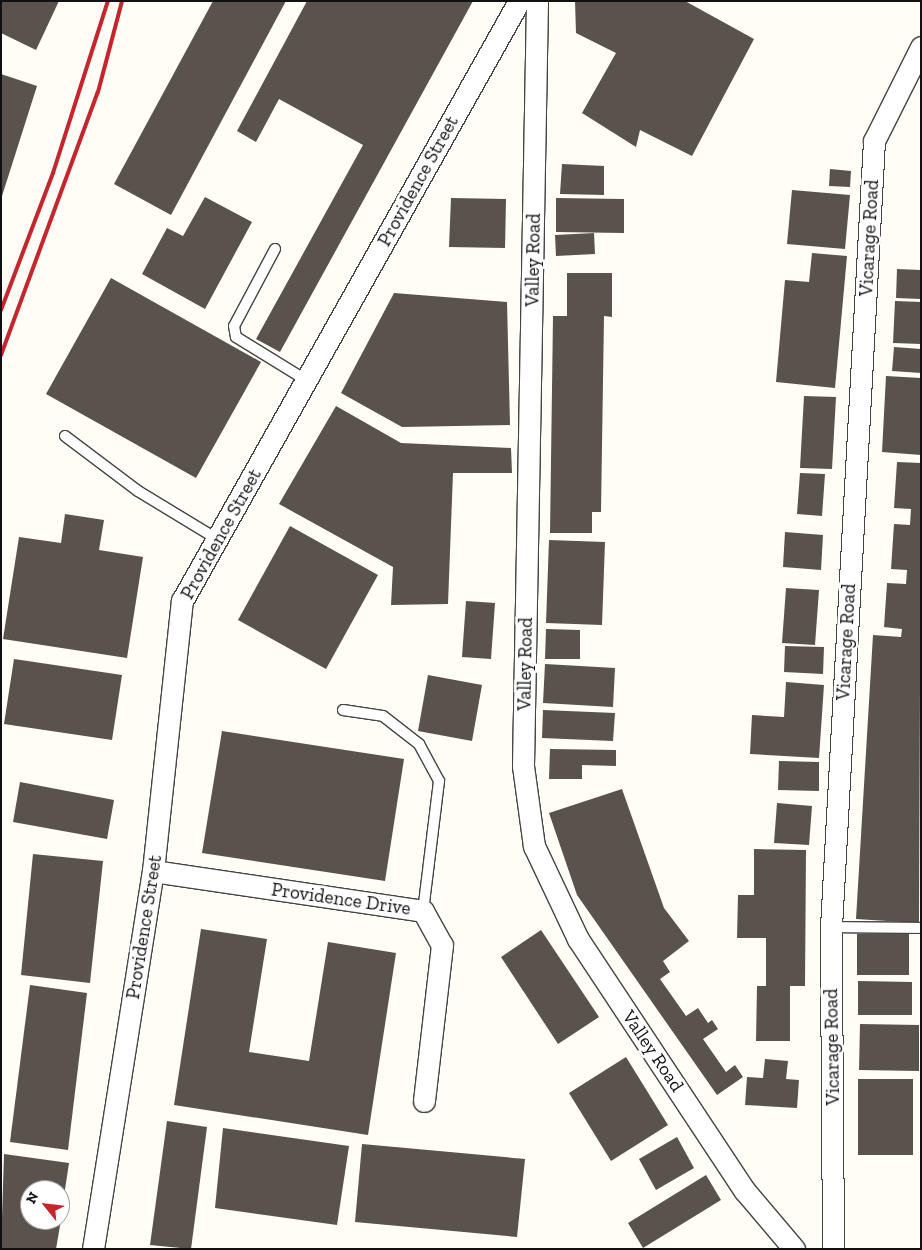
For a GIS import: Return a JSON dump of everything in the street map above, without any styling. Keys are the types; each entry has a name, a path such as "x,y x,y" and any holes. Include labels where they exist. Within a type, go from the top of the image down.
{"street":[{"name":"Providence Street","path":"94,1249 153,871 182,601 520,1"},
{"name":"Valley Road","path":"537,1 523,766 534,846 578,939 745,1191 794,1249"},
{"name":"Vicarage Road","path":"833,1249 831,927 874,141 921,47"},
{"name":"Providence Drive","path":"153,871 424,911 442,945 424,1101"}],"lane":[{"path":"275,249 234,326 236,337 306,380"},
{"path":"66,436 138,491 217,539"},
{"path":"343,710 383,716 419,744 439,781 424,911"},
{"path":"831,927 921,928"}],"building":[{"path":"1,1 59,1 36,50 1,33"},
{"path":"213,1 286,1 171,215 114,184"},
{"path":"307,1 473,1 280,352 256,339 363,145 279,99 256,142 237,131"},
{"path":"575,1 685,1 754,39 692,156 640,130 636,147 582,113 616,53 576,33"},
{"path":"1,74 37,86 2,196 1,196"},
{"path":"562,164 604,166 604,195 560,194"},
{"path":"830,169 851,171 850,187 829,186"},
{"path":"792,190 850,195 845,249 787,244"},
{"path":"205,197 252,222 205,309 142,274 167,228 183,236"},
{"path":"451,198 506,199 505,248 449,247"},
{"path":"556,198 624,199 624,233 556,232"},
{"path":"594,233 595,254 556,256 555,235"},
{"path":"812,253 847,256 835,388 776,382 785,280 809,282"},
{"path":"897,269 921,270 921,299 896,298"},
{"path":"567,273 612,273 612,317 604,316 601,512 592,512 592,533 550,533 553,316 567,316"},
{"path":"111,278 261,362 196,478 46,394"},
{"path":"394,293 507,302 510,425 402,427 341,393"},
{"path":"895,301 921,302 921,344 893,343"},
{"path":"894,347 921,349 921,373 892,371"},
{"path":"886,376 921,378 921,455 882,452"},
{"path":"804,396 836,397 832,469 800,468"},
{"path":"336,406 401,443 511,448 512,473 453,473 448,604 391,605 393,567 279,504"},
{"path":"897,462 921,463 919,923 856,919 873,635 901,637 902,629 884,627 887,583 906,584 907,570 891,569 894,524 910,525 911,509 894,508"},
{"path":"800,473 825,474 822,516 797,514"},
{"path":"65,514 104,520 99,550 143,557 127,658 3,639 19,537 61,543"},
{"path":"290,526 378,575 326,669 238,620"},
{"path":"785,532 823,535 821,570 783,567"},
{"path":"549,540 605,542 602,625 546,623"},
{"path":"786,588 819,590 815,645 782,643"},
{"path":"466,601 495,603 491,659 462,657"},
{"path":"546,629 580,630 580,659 545,659"},
{"path":"785,646 824,647 823,674 784,672"},
{"path":"14,659 122,675 112,740 4,724"},
{"path":"545,664 615,668 613,707 543,703"},
{"path":"428,675 482,685 472,741 418,731"},
{"path":"786,682 824,685 819,758 750,754 752,715 784,717"},
{"path":"543,710 615,713 613,741 542,738"},
{"path":"222,731 404,759 385,881 202,853"},
{"path":"550,749 616,750 616,766 582,765 582,779 549,779"},
{"path":"779,761 819,762 819,791 778,790"},
{"path":"20,782 114,800 107,839 13,822"},
{"path":"622,789 664,908 689,941 663,961 670,972 660,979 686,1016 698,1008 708,1023 712,1020 718,1029 703,1039 726,1072 735,1065 743,1077 717,1095 577,895 549,813"},
{"path":"777,803 812,806 809,845 774,843"},
{"path":"754,849 806,850 805,986 790,986 790,1041 756,1041 757,986 766,986 766,938 737,938 738,895 754,895"},
{"path":"33,854 103,861 90,983 21,975"},
{"path":"201,929 267,939 249,1052 309,1061 328,942 396,953 368,1135 174,1105"},
{"path":"541,930 599,1017 558,1044 501,957"},
{"path":"857,934 909,934 909,975 857,975"},
{"path":"858,981 912,982 912,1015 858,1015"},
{"path":"30,985 87,993 68,1150 10,1142"},
{"path":"860,1024 919,1025 919,1071 859,1070"},
{"path":"626,1057 668,1125 611,1161 569,1093"},
{"path":"765,1059 788,1061 786,1079 799,1080 797,1108 745,1105 747,1077 763,1078"},
{"path":"858,1079 913,1079 913,1155 858,1155"},
{"path":"167,1121 207,1127 191,1249 150,1245"},
{"path":"223,1128 349,1146 337,1225 215,1208"},
{"path":"677,1137 694,1168 656,1190 639,1159"},
{"path":"362,1144 525,1159 517,1237 355,1222"},
{"path":"4,1154 69,1163 66,1180 20,1180 20,1230 59,1230 56,1249 1,1249"},
{"path":"706,1175 721,1200 643,1248 628,1223"}],"railway":[{"path":"1,310 53,173 108,1"},
{"path":"1,355 98,92 122,1"}]}
